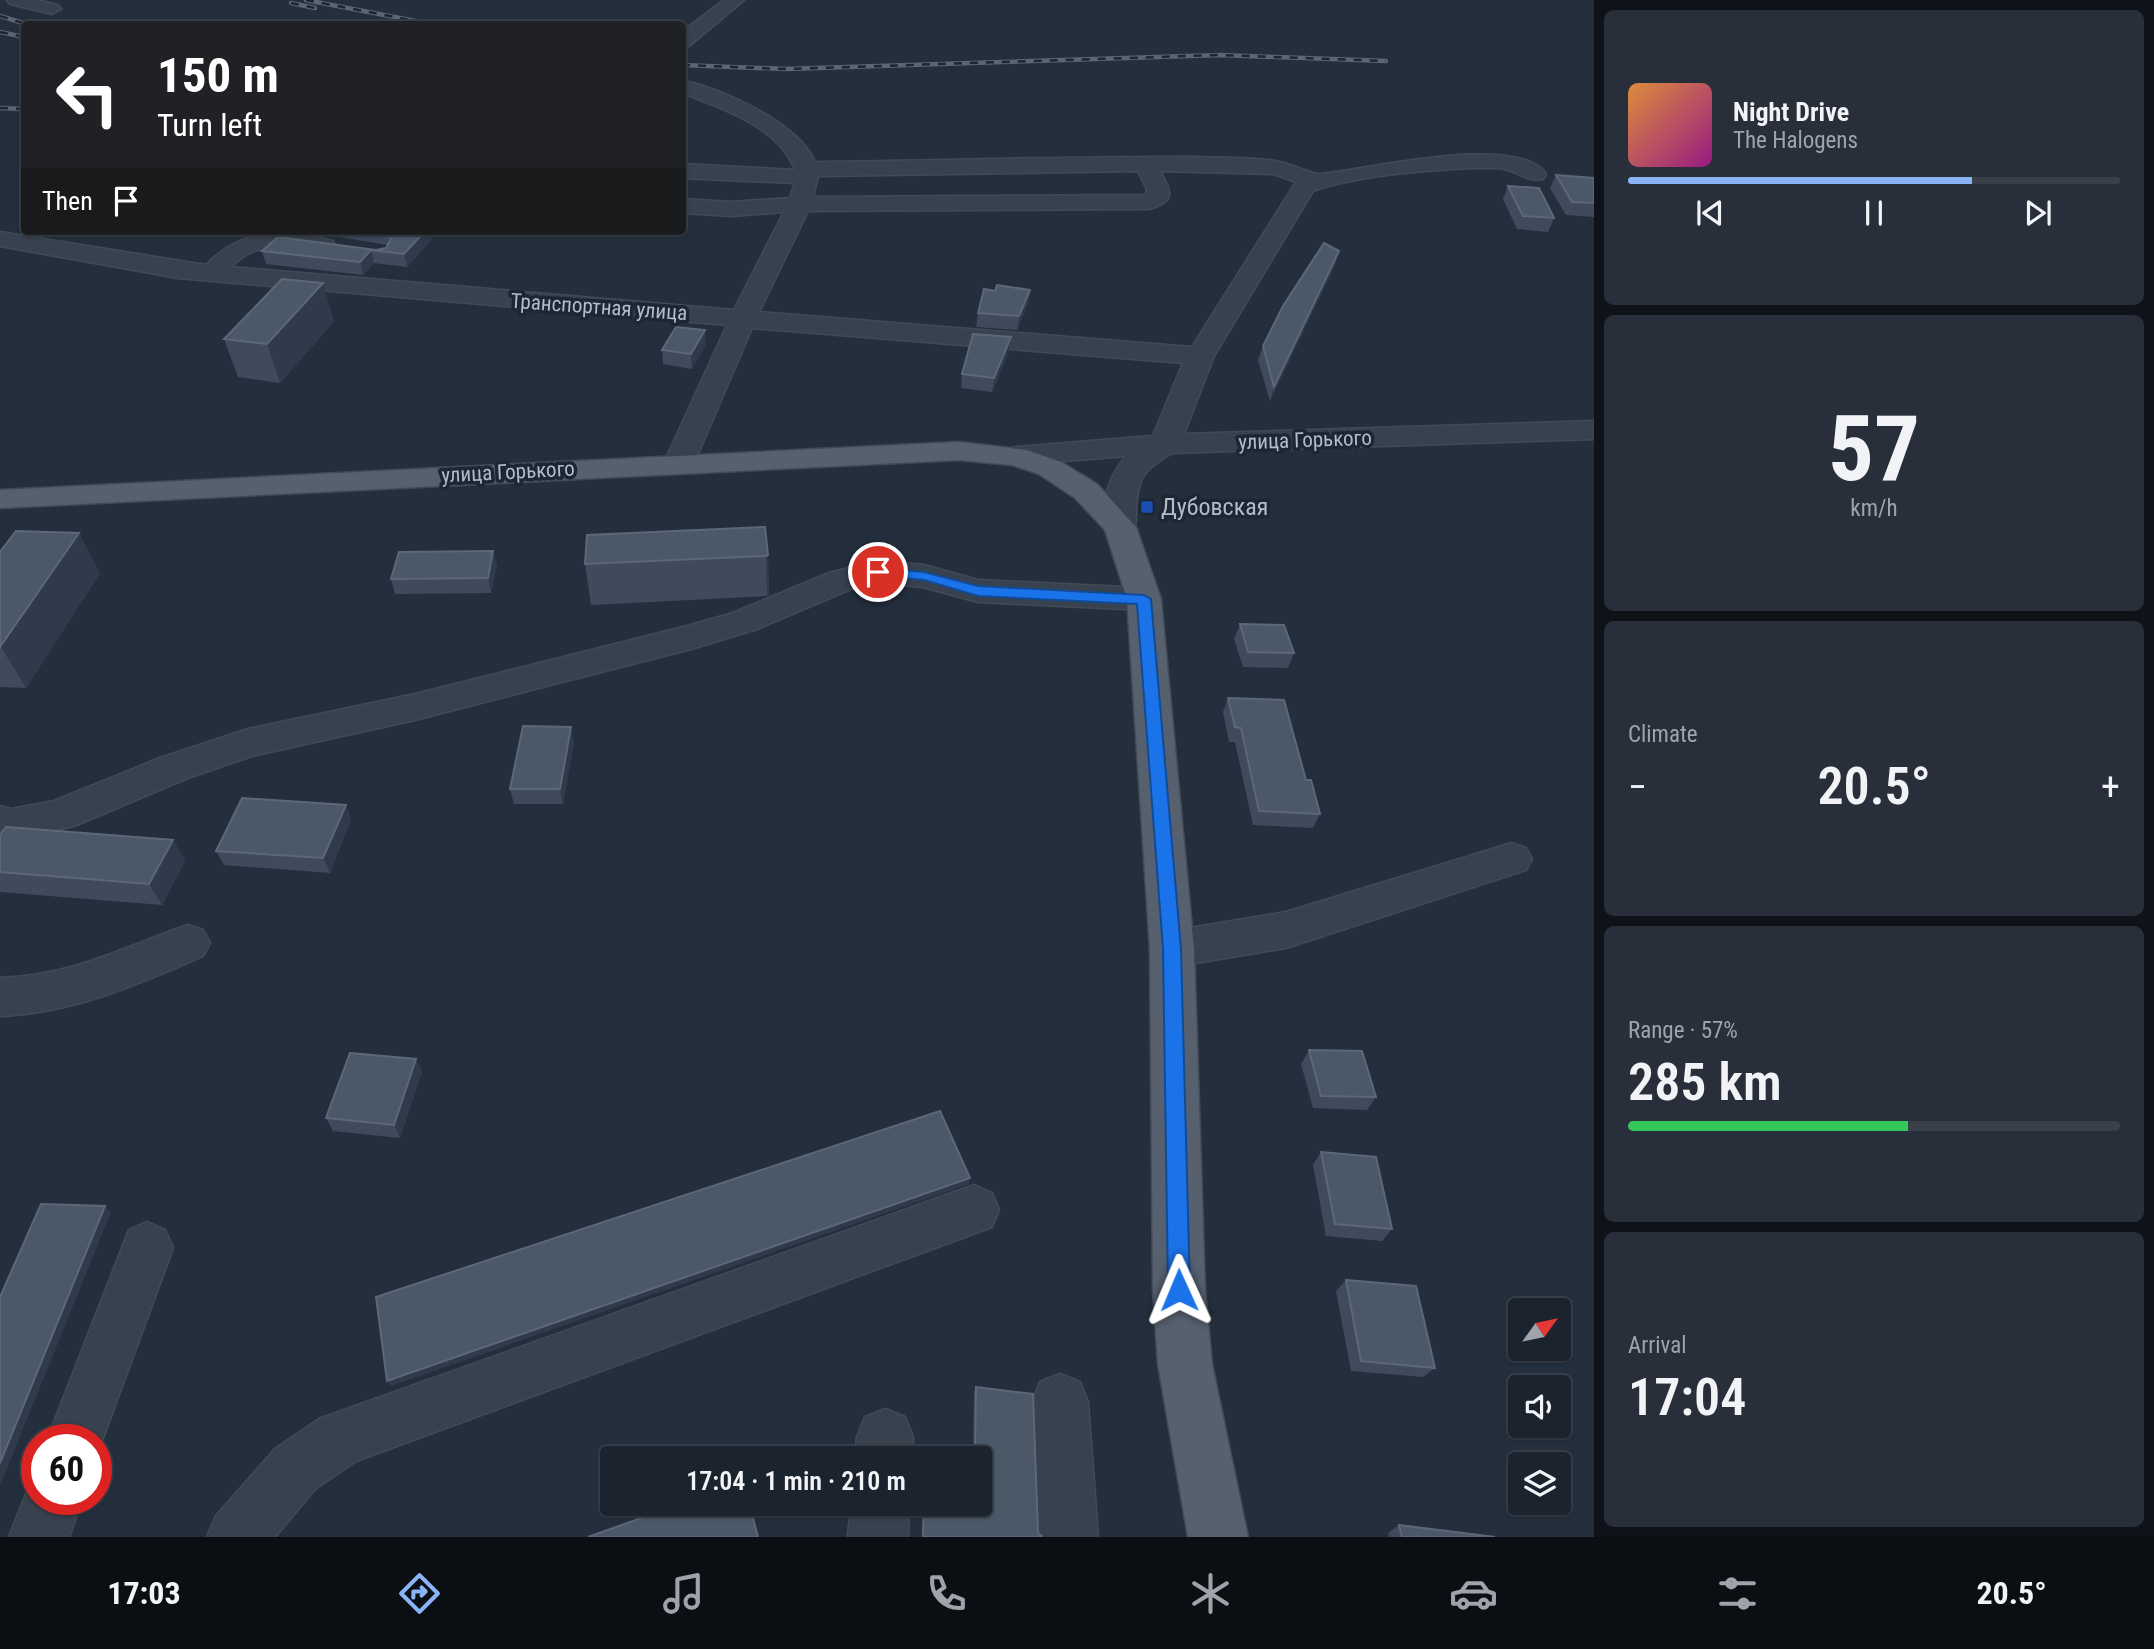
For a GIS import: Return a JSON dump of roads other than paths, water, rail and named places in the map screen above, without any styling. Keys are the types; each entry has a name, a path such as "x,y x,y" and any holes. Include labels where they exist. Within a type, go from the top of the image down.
{"main road":[{"name":"улица Горького","path":"0,499 959,451 1016,456 1050,468 1086,491 1120,527 1144,599 1172,949 1179,1290 1185,1364 1218,1537"}],"lane":[{"path":"16,0 52,9"},
{"path":"686,39 735,0"},
{"path":"679,463 743,318 799,204 807,173 792,146 779,134 740,110 686,88"},
{"path":"1120,527 1121,496 1126,476 1139,460 1165,444 1200,356 1304,186 1313,182 1487,161 1521,164 1535,174"},
{"path":"686,206 732,209 799,204 1148,202 1158,198 1158,189 1145,164"},
{"path":"686,172 807,173 1145,164 1274,167 1293,171 1313,182"},
{"name":"Транспортная улица","path":"0,239 143,265 299,282 1200,356"},
{"path":"212,273 236,250 256,243 278,241 342,248"},
{"path":"280,303 299,282"},
{"name":"улица Горького","path":"1016,456 1165,444 1594,430"},
{"path":"0,821 10,825 60,814 174,768 248,743 415,707 691,637 745,621 841,580 878,572 924,576 978,591 1144,599"},
{"path":"1172,949 1286,930 1512,859"},
{"path":"0,997 25,998 81,985 133,967 188,943"},
{"path":"237,1537 295,1469 339,1439 974,1210"},
{"path":"81,1424 147,1248"},
{"path":"1060,1402 1068,1537"},
{"path":"39,1537 47,1515"},
{"path":"878,1537 879,1516"}],"railway":[{"path":"306,0 415,21"},
{"path":"291,3 315,8"},
{"path":"0,16 21,22"},
{"path":"0,32 21,36"},
{"path":"686,65 786,69 1220,55 1386,61"},
{"path":"0,108 21,109"}],"place":[{"name":"Дубовская","path":"1147,507"}]}
